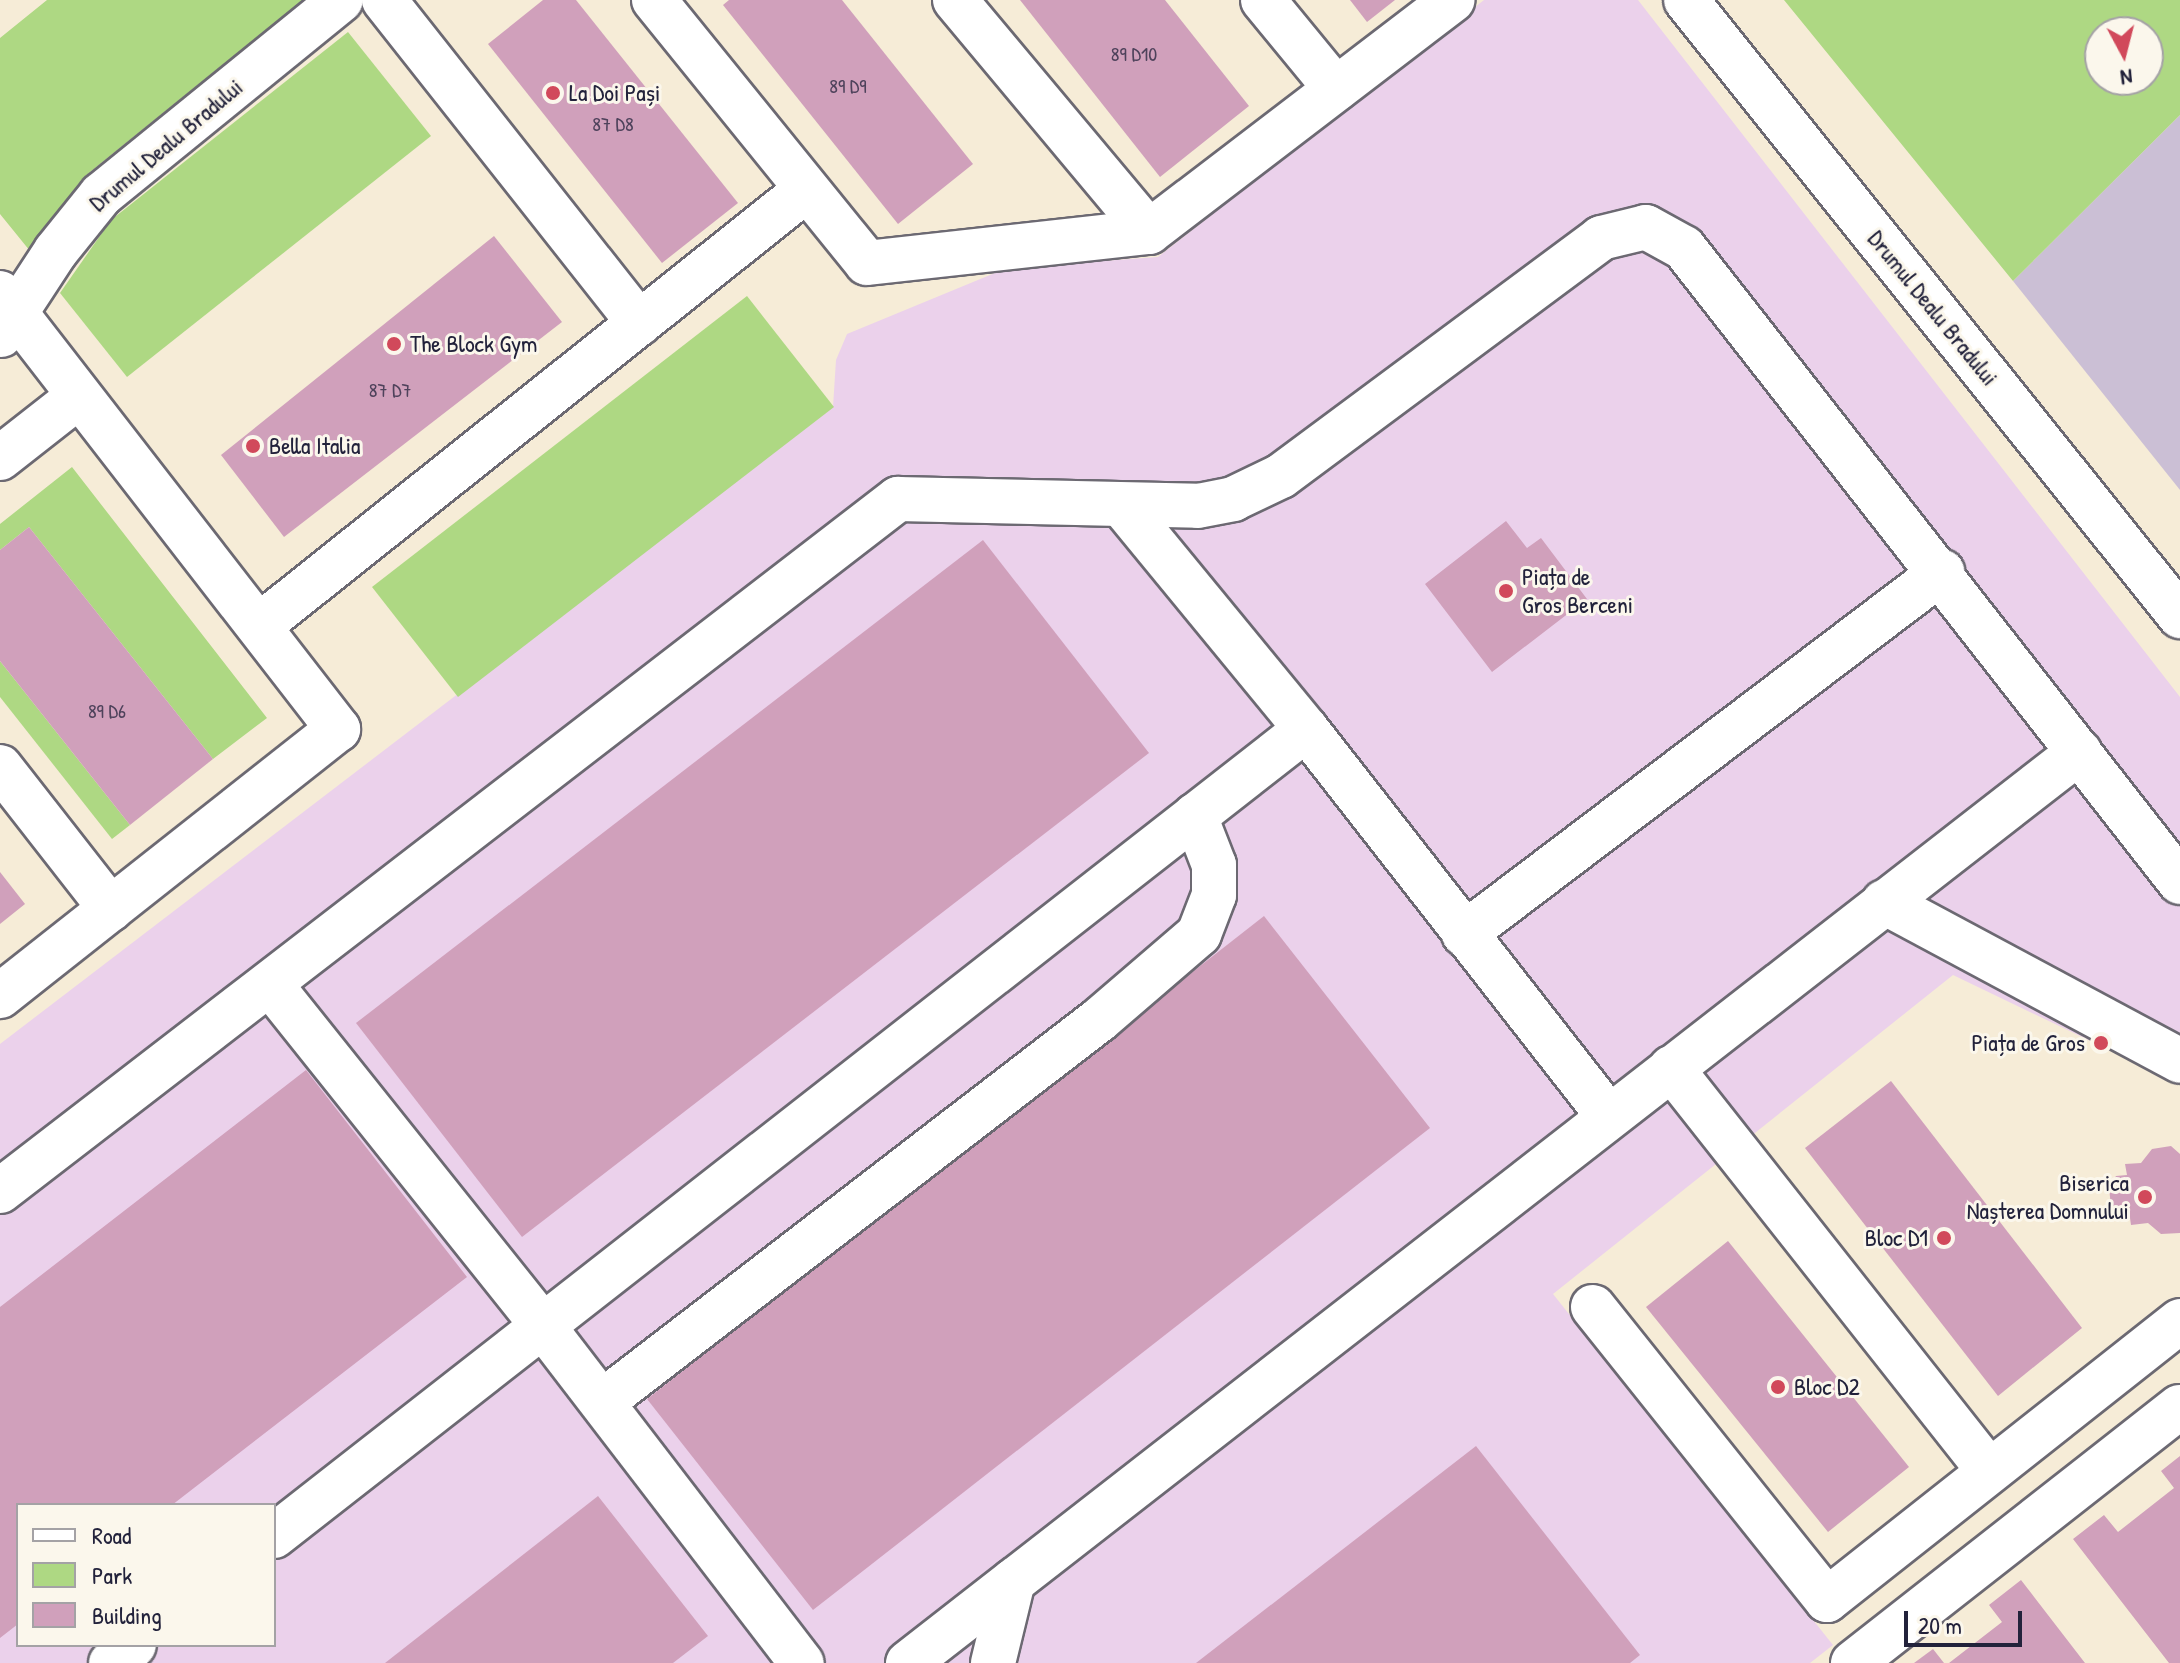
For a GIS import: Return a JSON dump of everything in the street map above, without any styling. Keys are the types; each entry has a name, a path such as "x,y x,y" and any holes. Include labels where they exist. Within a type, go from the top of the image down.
{"street":[{"name":"Drumul Dealu Bradului","path":"111,909 338,729 79,396 5,314 101,195 341,0"},
{"path":"384,0 639,323"},
{"path":"654,0 867,263 1149,232 1452,0"},
{"path":"955,0 1149,232"},
{"path":"1263,0 1336,89"},
{"name":"Drumul Dealu Bradului","path":"1686,0 2180,616"},
{"path":"259,626 806,190"},
{"path":"0,1191 898,499 1198,506 1233,499 1281,476 1601,238 1646,227 1684,248 1942,572 2180,882"},
{"path":"0,458 79,396"},
{"path":"1122,505 1306,729 1609,1117"},
{"path":"1464,934 1942,572"},
{"path":"276,1534 1306,729"},
{"path":"908,1663 2079,752"},
{"path":"0,767 111,909 0,996"},
{"path":"602,1402 1099,1020 1199,934 1214,895 1214,865 1195,816"},
{"path":"1884,902 2180,1061"},
{"path":"270,984 543,1326 802,1663"},
{"path":"1671,1068 1989,1471"},
{"path":"1593,1307 1827,1600 2180,1321"},
{"path":"1853,1663 2180,1407"},
{"path":"993,1663 1013,1581"},
{"path":"111,1663 131,1647"}],"shaded area":[{"name":"Piața de Gros Berceni","path":"1484,0 1638,0 2180,697 2180,1084 1953,975 1553,1294 1833,1645 1810,1663 0,1663 0,1044 833,407 836,360 847,334 1007,268 1158,257"},
{"path":"2180,115 2180,490 2013,281"}],"green space":[{"path":"47,0 303,0 90,172 30,251 0,214 0,38"},
{"path":"1784,0 2180,0 2180,115 2013,281"},
{"path":"348,32 431,136 127,377 60,293 111,220"},
{"path":"747,296 834,407 458,697 372,587"},
{"path":"72,467 267,718 213,759 29,527 0,550 0,524"},
{"path":"0,661 130,825 112,839 0,697"}],"building":[{"path":"543,0 576,0 738,203 662,263 488,44"},
{"path":"729,0 842,0 973,164 898,224 723,5"},
{"path":"1020,0 1165,0 1249,106 1160,177"},
{"path":"1350,0 1395,0 1367,22"},
{"path":"494,236 562,322 284,537 221,455"},
{"name":"Piața de Gros Berceni","path":"1506,521 1527,548 1541,538 1587,599 1492,672 1425,584"},
{"path":"29,527 213,759 130,825 0,661 0,550"},
{"path":"983,540 1149,753 522,1237 356,1023"},
{"path":"0,872 25,904 0,924"},
{"path":"1264,916 1430,1128 813,1610 647,1399"},
{"path":"306,1070 467,1277 175,1503 16,1503 16,1626 0,1638 0,1307"},
{"name":"Bloc D1","path":"1891,1081 2082,1328 1998,1396 1805,1148"},
{"name":"Biserica Nașterea Domnului","path":"2171,1146 2180,1154 2180,1233 2161,1234 2148,1223 2131,1225 2130,1218 2121,1219 2111,1207 2109,1187 2116,1176 2127,1175 2125,1164 2141,1163 2152,1149"},
{"name":"Bloc D2","path":"1728,1241 1909,1467 1828,1532 1646,1307"},
{"path":"1476,1446 1640,1655 1630,1663 1196,1663"},
{"path":"2180,1456 2180,1663 2169,1663 2073,1539 2104,1515 2118,1532 2174,1488 2161,1471"},
{"path":"598,1496 708,1636 673,1663 385,1663"},
{"path":"2021,1580 2085,1663 1949,1663 2002,1622 1989,1605"},
{"path":"1933,1649 1944,1663 1914,1663"}],"place":[{"name":"La Doi Pași","path":"553,93"},
{"name":"The Block Gym","path":"394,344"},
{"name":"Bella Italia","path":"253,446"},
{"name":"Piața de Gros Berceni","path":"1506,591"},
{"name":"Piața de Gros","path":"2101,1043"},
{"name":"Biserica Nașterea Domnului","path":"2145,1197"},
{"name":"Bloc D1","path":"1944,1238"},
{"name":"Bloc D2","path":"1778,1387"}]}
